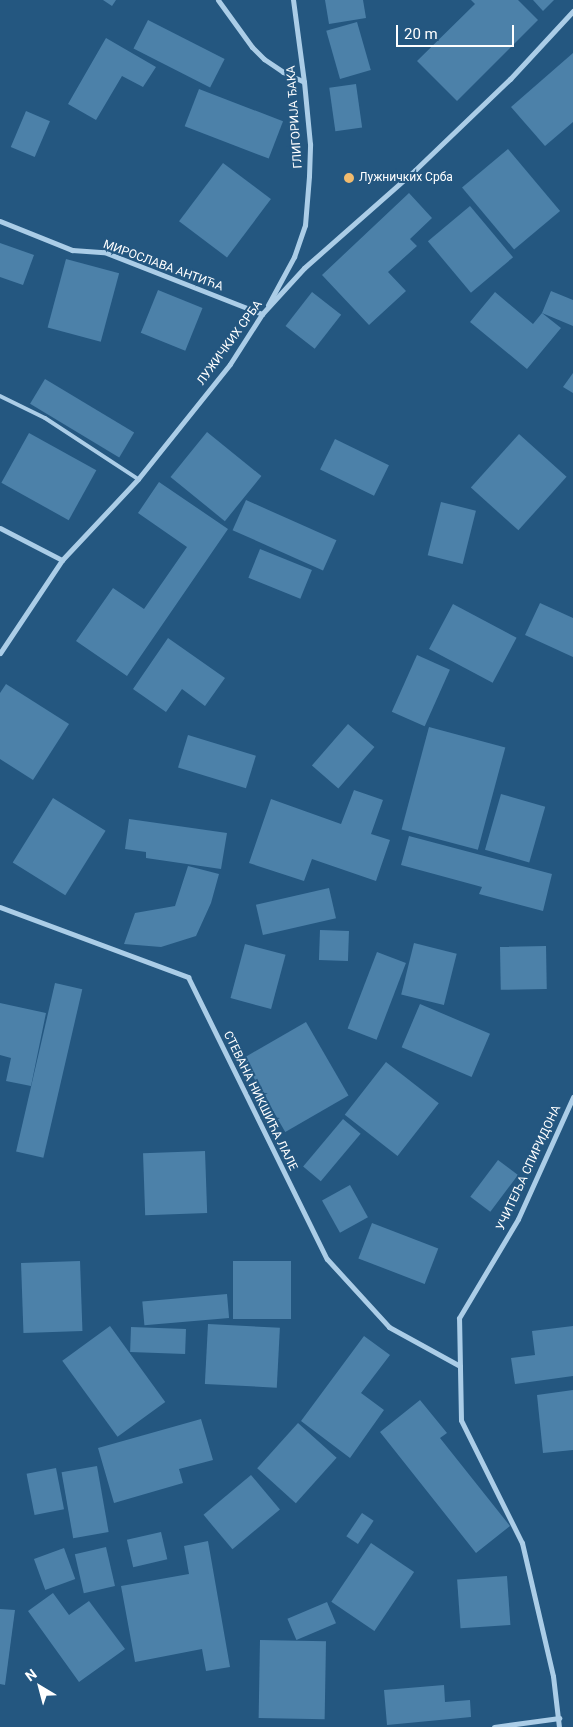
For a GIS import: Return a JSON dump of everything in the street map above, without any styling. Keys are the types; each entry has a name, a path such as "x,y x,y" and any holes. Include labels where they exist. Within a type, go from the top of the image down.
{"street":[{"path":"218,0 264,59 283,72 304,82"},
{"name":"ГЛИГОРИЈА ЂАКА","path":"262,314 294,257 305,226 310,144 304,82 292,0"},
{"name":"ЛУЖИЧКИХ СРБА","path":"0,653 62,560 138,479 230,364 262,314 304,268 415,170 510,79 573,11"},
{"name":"МИРОСЛАВА АНТИЋА","path":"0,221 72,250 104,252 262,314"},
{"path":"0,528 62,560"},
{"name":"СТЕВАНА НИКШИЋА ЛАЛЕ","path":"0,908 188,977 327,1259 389,1327 460,1366"},
{"name":"УЧИТЕЉА СПИРИДОНА","path":"560,1727 553,1676 522,1543 461,1420 459,1318 518,1219 573,1097"},
{"path":"494,1727 558,1718"}],"lane":[{"path":"0,396 45,418 138,479"}],"building":[{"path":"103,0 116,0 112,6"},
{"path":"325,0 363,0 366,18 329,24"},
{"path":"471,0 518,0 538,20 457,101 417,61 475,4"},
{"path":"533,0 554,0 543,11"},
{"path":"148,20 225,59 210,88 133,49"},
{"path":"357,22 371,70 340,79 326,31"},
{"path":"106,38 156,67 143,87 122,76 96,120 68,104"},
{"path":"573,53 573,122 545,146 511,107"},
{"path":"356,84 362,128 335,131 329,88"},
{"path":"199,89 283,121 269,159 185,126"},
{"path":"26,111 50,121 35,157 11,147"},
{"path":"508,149 560,211 514,250 462,188"},
{"path":"223,163 271,199 227,257 179,221"},
{"path":"409,193 432,218 410,239 417,246 388,272 406,291 369,325 322,275"},
{"path":"470,206 513,257 471,293 428,241"},
{"path":"0,243 34,255 23,285 0,277"},
{"path":"66,259 119,273 101,342 48,328"},
{"path":"158,290 203,308 185,351 141,333"},
{"path":"551,291 573,300 573,326 542,313"},
{"path":"312,292 341,315 315,349 286,326"},
{"path":"495,292 533,324 542,313 561,328 527,369 470,322"},
{"path":"573,373 573,393 563,387"},
{"path":"45,379 134,433 119,457 30,404"},
{"path":"207,432 261,476 225,521 170,477"},
{"path":"29,433 96,470 69,520 1,483"},
{"path":"519,434 567,477 518,530 471,488"},
{"path":"335,439 389,465 374,496 320,470"},
{"path":"159,482 228,529 127,676 76,641 113,588 144,609 187,547 138,513"},
{"path":"246,500 336,540 323,570 233,530"},
{"path":"441,502 476,511 463,564 428,555"},
{"path":"260,549 312,570 300,599 248,578"},
{"path":"540,603 573,618 573,657 525,635"},
{"path":"453,604 517,638 493,683 429,649"},
{"path":"168,638 225,678 205,706 182,689 166,712 133,689"},
{"path":"417,655 450,670 425,726 392,712"},
{"path":"6,684 69,724 33,780 0,759 0,693"},
{"path":"348,724 374,747 338,788 312,766"},
{"path":"429,727 505,747 478,850 402,829"},
{"path":"188,735 256,756 246,788 178,768"},
{"path":"354,790 383,800 371,834 390,840 376,881 312,859 304,881 249,863 271,799 341,824"},
{"path":"501,794 545,807 529,862 485,850"},
{"path":"53,798 106,831 65,895 13,862"},
{"path":"129,819 227,833 221,869 146,858 146,852 125,849"},
{"path":"409,836 552,874 543,911 479,894 482,887 401,865"},
{"path":"188,866 219,874 211,903 196,936 161,947 124,944 135,913 175,906"},
{"path":"329,888 336,918 263,935 256,905"},
{"path":"320,930 349,931 348,961 319,960"},
{"path":"414,943 457,954 444,1005 401,994"},
{"path":"245,944 286,955 271,1009 231,998"},
{"path":"546,946 547,989 501,990 500,947"},
{"path":"377,952 406,963 377,1040 348,1029"},
{"path":"55,983 82,989 43,1158 16,1152"},
{"path":"0,1003 46,1013 31,1086 6,1081 11,1058 0,1055"},
{"path":"420,1004 490,1034 472,1077 402,1047"},
{"path":"306,1022 348,1096 285,1132 243,1058"},
{"path":"386,1062 439,1103 398,1156 345,1115"},
{"path":"343,1119 361,1134 321,1181 303,1166"},
{"path":"205,1151 207,1213 145,1215 143,1153"},
{"path":"498,1160 518,1175 490,1212 470,1197"},
{"path":"350,1185 368,1217 340,1233 322,1201"},
{"path":"372,1223 438,1248 425,1284 358,1258"},
{"path":"80,1261 82,1331 23,1333 21,1263"},
{"path":"233,1261 291,1261 291,1319 233,1319"},
{"path":"227,1294 229,1318 144,1325 142,1301"},
{"path":"208,1324 280,1328 277,1388 205,1384"},
{"path":"110,1326 165,1402 118,1437 62,1361"},
{"path":"573,1326 573,1376 515,1384 511,1358 535,1355 532,1331"},
{"path":"131,1327 186,1329 185,1354 130,1352"},
{"path":"364,1336 390,1355 361,1393 384,1410 350,1458 301,1421"},
{"path":"573,1390 573,1450 543,1453 537,1395"},
{"path":"420,1400 447,1433 440,1438 510,1526 476,1553 380,1432"},
{"path":"201,1419 213,1460 179,1469 183,1483 114,1503 98,1448"},
{"path":"298,1423 337,1458 296,1503 257,1468"},
{"path":"97,1466 109,1532 73,1538 62,1472"},
{"path":"56,1468 64,1509 35,1515 27,1474"},
{"path":"251,1475 280,1509 232,1549 204,1515"},
{"path":"362,1513 374,1521 358,1544 346,1536"},
{"path":"161,1532 167,1559 133,1567 127,1540"},
{"path":"208,1541 230,1667 206,1671 202,1649 135,1662 121,1586 189,1574 184,1546"},
{"path":"371,1543 414,1572 374,1631 331,1602"},
{"path":"106,1547 115,1586 84,1593 75,1554"},
{"path":"64,1548 75,1579 45,1590 34,1559"},
{"path":"507,1576 510,1625 461,1628 457,1579"},
{"path":"53,1593 69,1615 89,1601 125,1649 79,1682 28,1611"},
{"path":"327,1602 336,1623 296,1640 287,1619"},
{"path":"0,1609 15,1610 5,1685 0,1684"},
{"path":"260,1640 326,1641 325,1719 259,1718"},
{"path":"444,1685 445,1702 470,1700 471,1717 387,1725 384,1690"}],"place":[{"name":"Лужничких Срба","path":"349,178"}]}
